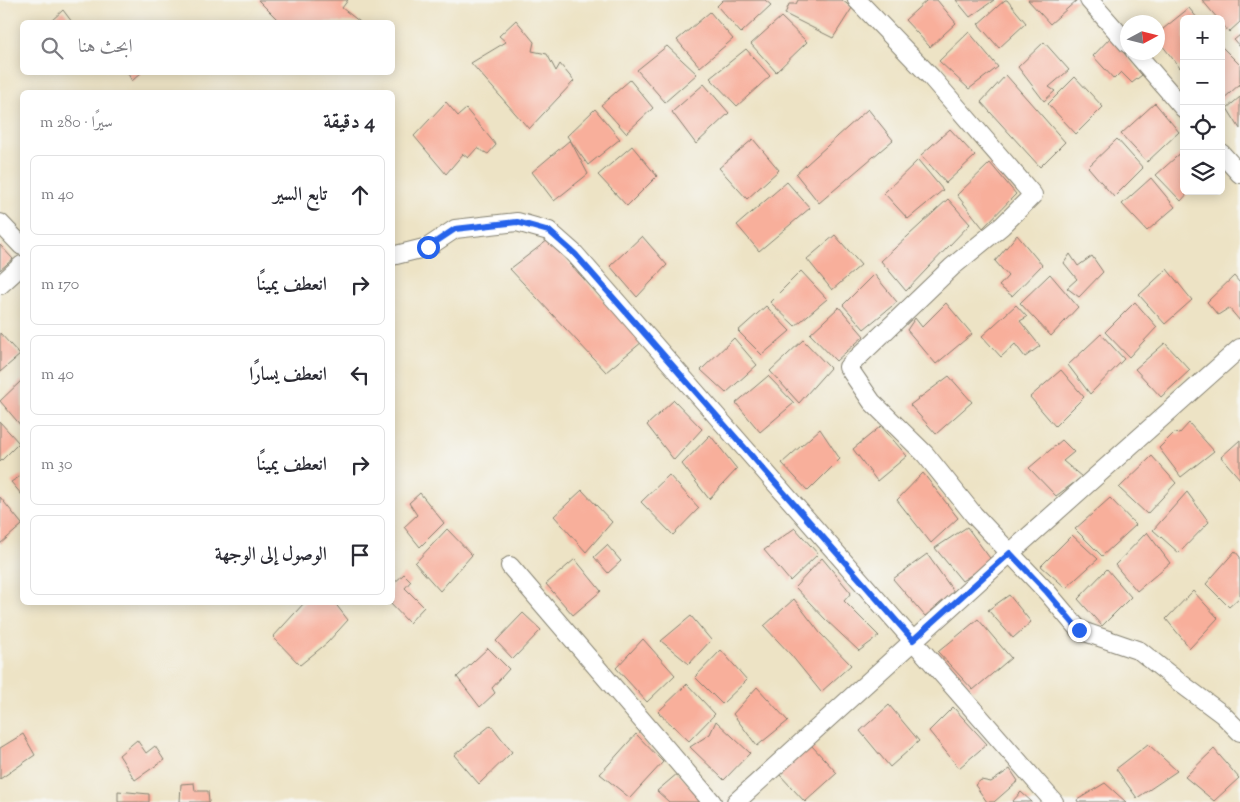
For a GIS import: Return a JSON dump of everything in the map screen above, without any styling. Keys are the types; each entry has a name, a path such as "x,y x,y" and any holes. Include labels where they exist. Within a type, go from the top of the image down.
{"street":[{"path":"857,0 930,77 1033,195 1002,226 952,267 848,367 872,402 925,454 974,514 1047,592 1079,630 1140,651 1222,714 1240,732"},
{"path":"1089,0 1120,35"},
{"path":"1142,60 1181,105"},
{"path":"1225,157 1240,174"},
{"path":"395,255 428,247 455,229 517,222 549,231 575,254 1054,802"},
{"path":"0,223 20,244"},
{"path":"0,285 20,267"},
{"path":"736,802 913,640 1240,348"},
{"path":"510,566 712,802"}],"building":[{"path":"258,0 348,0 342,8 357,20 278,20"},
{"path":"723,0 765,0 771,5 741,33 717,6"},
{"path":"798,0 842,0 852,8 833,38 785,14 789,4 796,4"},
{"path":"927,0 937,0 956,23 930,47 905,20"},
{"path":"956,0 994,0 970,17"},
{"path":"1005,0 1026,23 999,48 978,24"},
{"path":"1028,0 1077,0 1050,24"},
{"path":"1202,0 1240,0 1240,22 1229,32 1225,28 1225,15 1215,15"},
{"path":"1189,8 1195,15 1180,15"},
{"path":"63,10 70,20 52,20"},
{"path":"710,12 733,39 700,67 677,40"},
{"path":"1180,15 1180,68 1165,49 1165,27"},
{"path":"781,17 807,42 776,72 751,44"},
{"path":"516,20 534,42 532,51 547,54 556,71 560,64 574,81 529,129 471,63 506,42 499,36"},
{"path":"969,32 998,67 969,89 939,61"},
{"path":"1240,35 1240,47 1234,40"},
{"path":"1111,37 1120,48 1120,60 1130,60 1142,75 1132,83 1121,72 1114,79 1093,56"},
{"path":"1044,42 1069,70 1049,87 1055,91 1044,101 1018,67"},
{"path":"667,46 697,74 665,102 637,70"},
{"path":"746,49 770,76 737,106 710,78"},
{"path":"1225,50 1240,65 1240,84 1225,97"},
{"path":"129,75 139,75 132,81"},
{"path":"1006,75 1065,142 1040,167 981,102"},
{"path":"1075,77 1103,107 1076,134 1048,104"},
{"path":"630,80 653,108 626,133 601,105"},
{"path":"704,84 729,113 696,144 672,112"},
{"path":"1240,97 1240,129 1227,108"},
{"path":"446,102 458,116 466,109 496,145 488,154 477,148 468,158 463,154 446,174 414,136"},
{"path":"1155,103 1179,132 1147,162 1121,134"},
{"path":"595,109 620,139 588,165 567,136"},
{"path":"868,109 893,140 819,203 796,174"},
{"path":"950,129 975,156 946,183 921,155"},
{"path":"753,139 779,170 747,199 719,168"},
{"path":"1117,139 1143,168 1114,197 1088,167"},
{"path":"570,140 588,174 554,201 532,172"},
{"path":"632,146 657,176 627,206 598,175"},
{"path":"1180,154 1180,195 1186,195 1181,201 1156,175"},
{"path":"918,160 943,190 908,219 884,193"},
{"path":"990,163 1016,194 983,228 957,195"},
{"path":"1151,178 1175,207 1147,231 1122,204"},
{"path":"787,182 810,208 759,251 737,225"},
{"path":"948,199 970,224 906,291 881,261"},
{"path":"835,235 861,265 832,290 807,259"},
{"path":"1017,235 1042,265 1012,296 999,286 1008,276 995,261"},
{"path":"642,236 667,265 637,297 610,266"},
{"path":"548,240 642,342 606,372 510,269"},
{"path":"0,245 13,259 0,270"},
{"path":"1070,254 1078,266 1092,256 1103,272 1079,297 1067,288 1077,279 1064,263"},
{"path":"1167,269 1192,300 1165,324 1139,295"},
{"path":"801,271 827,299 795,326 770,302"},
{"path":"874,274 897,302 864,329 843,305"},
{"path":"1050,274 1078,307 1051,336 1020,303"},
{"path":"1234,276 1240,283 1240,321 1229,308 1218,315 1207,302"},
{"path":"1135,302 1157,327 1129,357 1105,332"},
{"path":"946,303 972,334 936,364 907,330 915,318 922,327"},
{"path":"1016,305 1027,317 1020,321 1040,346 1025,357 1015,344 1001,357 982,336"},
{"path":"766,306 790,331 762,355 738,331"},
{"path":"839,307 864,336 836,361 810,334"},
{"path":"0,333 20,355 0,372"},
{"path":"1101,334 1124,359 1090,394 1068,365"},
{"path":"734,338 757,365 726,393 701,370"},
{"path":"803,340 830,368 799,403 770,371"},
{"path":"1165,343 1190,370 1161,397 1135,369"},
{"path":"1061,370 1084,397 1055,426 1030,397"},
{"path":"768,376 794,403 760,432 736,403"},
{"path":"949,376 972,402 936,434 910,405"},
{"path":"20,382 20,425 0,401"},
{"path":"674,400 702,429 674,460 647,425"},
{"path":"0,422 19,443 0,462"},
{"path":"1189,423 1214,451 1181,477 1159,448 1174,433 1179,434"},
{"path":"881,426 907,456 877,481 853,449"},
{"path":"820,429 840,459 808,491 782,463"},
{"path":"710,435 737,469 709,499 682,464"},
{"path":"1062,440 1074,452 1063,461 1082,477 1056,496 1029,468"},
{"path":"1240,440 1240,479 1221,457"},
{"path":"1152,456 1176,483 1147,514 1119,488"},
{"path":"923,473 958,518 931,543 897,500"},
{"path":"669,475 699,508 673,535 641,502"},
{"path":"20,476 20,493 11,482"},
{"path":"582,490 612,522 586,552 554,516"},
{"path":"1187,492 1209,522 1179,553 1153,530"},
{"path":"420,493 444,523 420,547 404,527 417,515 409,503"},
{"path":"0,497 20,522 20,527 0,544"},
{"path":"1110,498 1136,525 1102,556 1075,529"},
{"path":"967,527 992,561 962,581 935,548"},
{"path":"795,528 818,554 790,581 764,550"},
{"path":"447,529 472,555 440,591 415,563"},
{"path":"1147,532 1170,563 1137,591 1115,565"},
{"path":"1072,535 1098,559 1066,588 1041,566"},
{"path":"607,545 621,561 608,573 594,557"},
{"path":"1235,551 1240,557 1240,597 1229,607 1206,584"},
{"path":"927,554 954,592 925,616 893,579"},
{"path":"822,558 851,593 844,601 879,636 859,651 795,587"},
{"path":"575,559 601,591 573,615 546,584"},
{"path":"1107,569 1131,597 1102,626 1078,599"},
{"path":"404,574 411,581 405,588 424,607 409,623 392,605 395,605 395,582"},
{"path":"1193,591 1218,618 1190,648 1166,619"},
{"path":"1009,595 1031,622 1013,638 988,610"},
{"path":"794,599 820,633 851,665 821,692 764,626"},
{"path":"302,605 336,605 348,620 327,643 300,665 273,637"},
{"path":"523,613 541,630 513,659 496,641"},
{"path":"691,616 711,640 689,664 661,641"},
{"path":"978,619 1011,658 973,690 938,652"},
{"path":"643,639 675,675 647,702 616,668"},
{"path":"488,648 509,669 492,688 495,693 480,707 457,677"},
{"path":"721,650 747,680 722,704 695,677"},
{"path":"687,684 715,714 689,741 658,712"},
{"path":"757,687 788,721 757,746 733,714"},
{"path":"889,705 919,741 890,767 860,731"},
{"path":"953,707 987,744 959,768 929,731"},
{"path":"716,721 750,753 724,780 690,747 710,734"},
{"path":"491,725 512,752 479,784 454,755"},
{"path":"23,734 35,755 0,779 0,748"},
{"path":"636,734 663,762 630,798 600,774"},
{"path":"137,740 146,753 155,746 164,760 135,780 119,755"},
{"path":"1148,744 1177,771 1137,798 1116,769"},
{"path":"811,745 837,773 805,802 779,774"},
{"path":"1214,749 1239,778 1214,801 1185,777"},
{"path":"1010,769 1018,781 994,802 987,802 975,785 981,780 991,782"},
{"path":"678,773 705,802 669,802 657,791"},
{"path":"194,783 195,791 208,791 209,802 180,802 181,784"},
{"path":"1105,783 1126,802 1078,802 1077,800"},
{"path":"118,791 149,794 149,802 118,802"},
{"path":"1021,792 1032,802 1012,802"}],"route":[{"path":"428,247 455,229 485,225 517,222 549,231 575,254 913,640 1010,553 1047,592 1079,630"}]}
